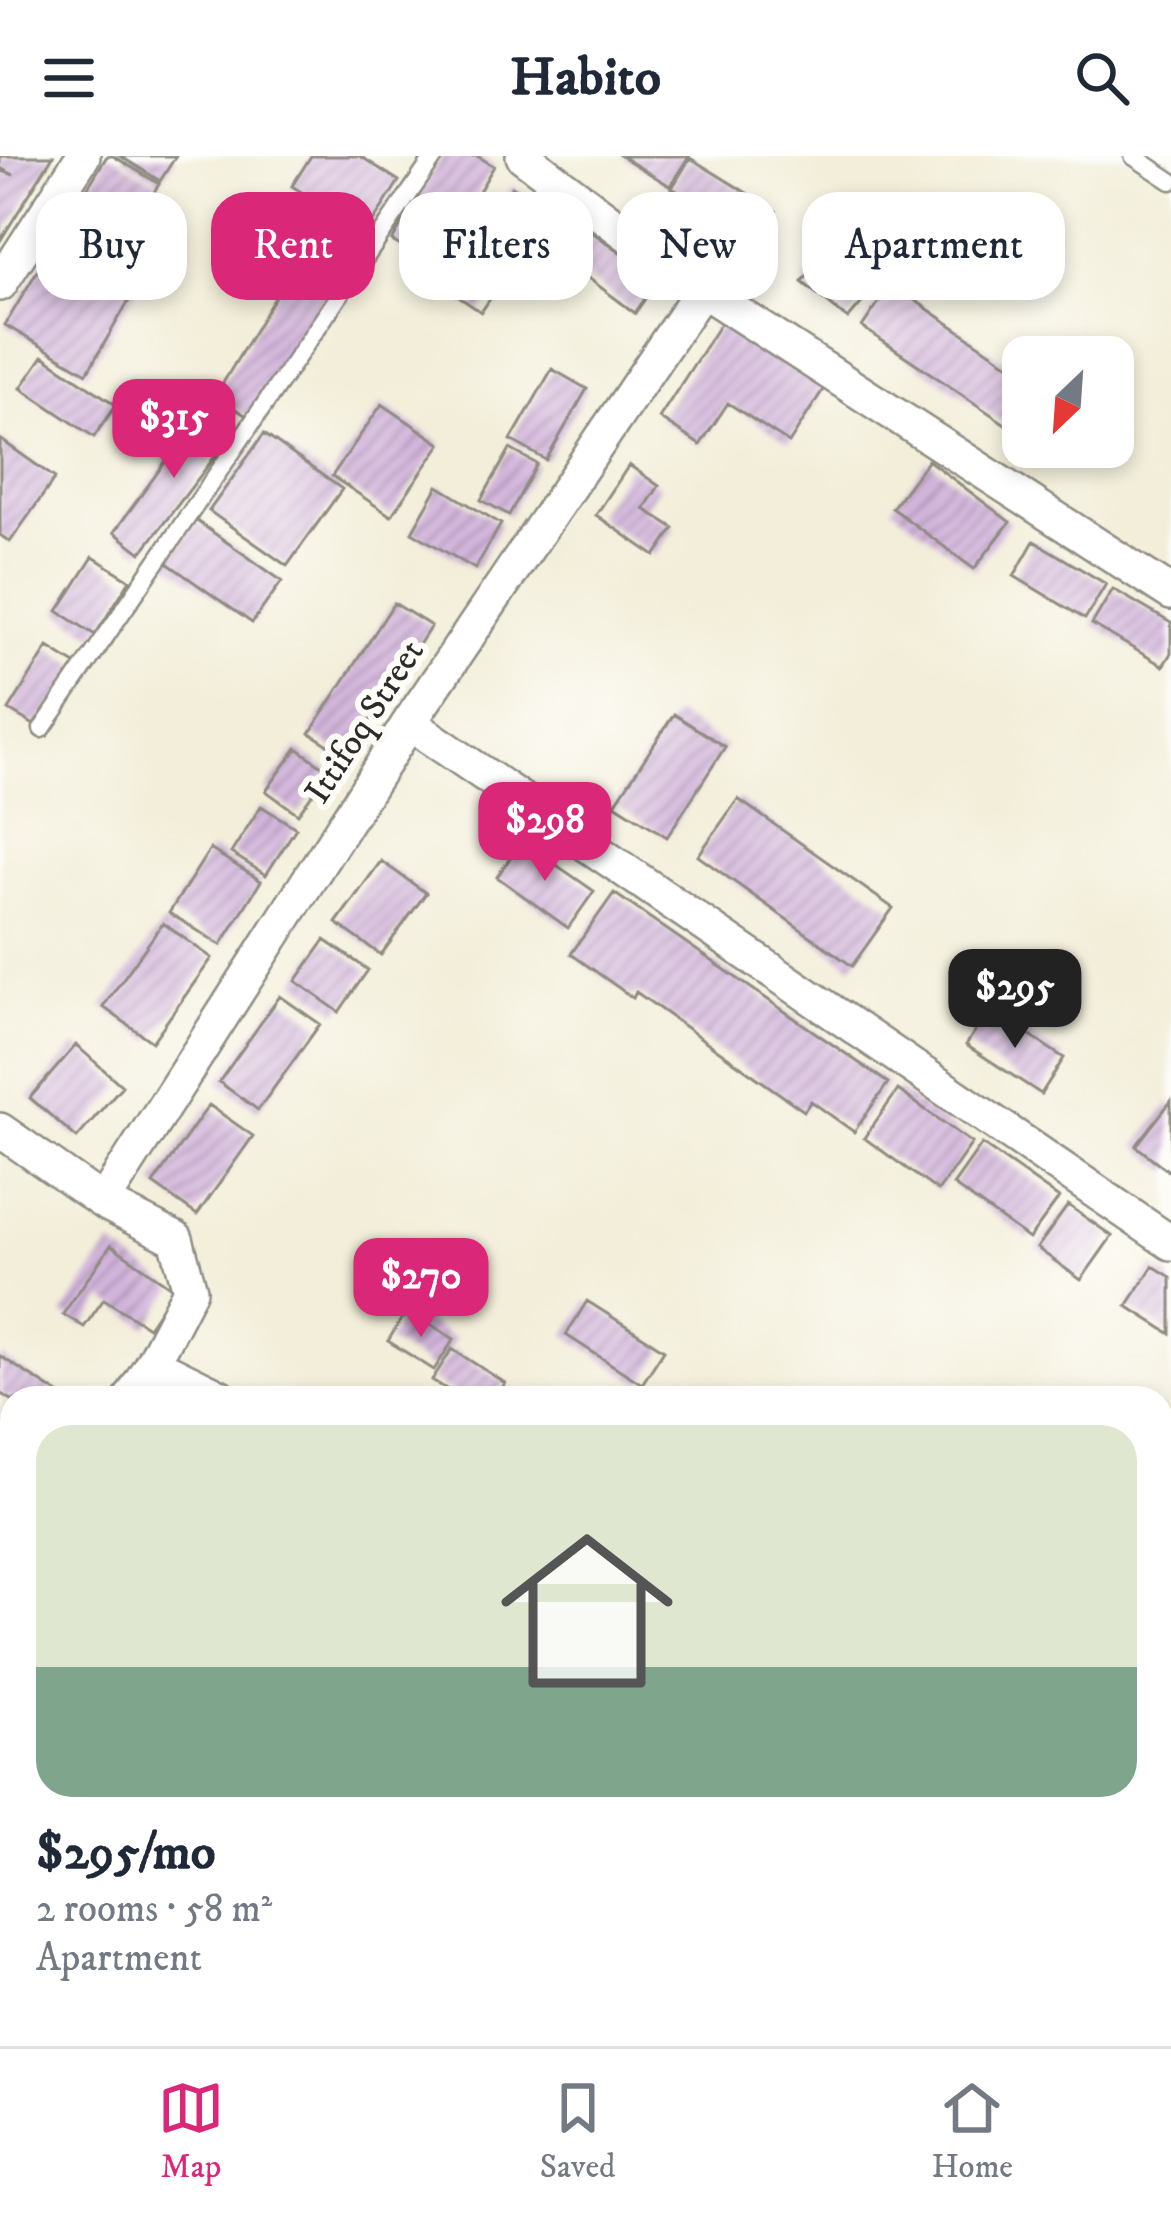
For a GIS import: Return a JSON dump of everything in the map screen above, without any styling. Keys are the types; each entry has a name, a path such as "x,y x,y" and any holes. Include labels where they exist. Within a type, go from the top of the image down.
{"street":[{"path":"0,284 83,156"},
{"path":"523,156 617,226"},
{"name":"Ittifoq Street","path":"103,1202 409,723 695,300"},
{"path":"717,300 1171,593"},
{"path":"409,723 1171,1243"},
{"path":"0,1130 103,1202 176,1239 190,1290 138,1386"},
{"path":"152,1363 199,1386"}],"lane":[{"path":"42,729 436,156"},
{"path":"1133,156 1171,181"}],"building":[{"path":"0,156 53,156 0,241 0,170 14,175 0,168"},
{"path":"107,156 159,184 154,192 85,192"},
{"path":"120,156 176,156 160,181"},
{"path":"311,156 360,156 399,181 375,219 375,192 301,192 292,186"},
{"path":"442,156 477,156 494,166 479,192 421,192"},
{"path":"621,156 689,156 670,186"},
{"path":"690,158 745,192 679,192 672,188"},
{"path":"593,232 617,250 617,300 593,282"},
{"path":"36,273 36,300 129,300 87,373 5,325"},
{"path":"273,300 326,300 253,420 215,396"},
{"path":"463,300 489,300 481,312"},
{"path":"618,300 644,300 635,313"},
{"path":"824,300 864,300 848,319"},
{"path":"880,300 914,300 1002,360 1002,422 862,327"},
{"path":"722,321 824,388 789,443 728,403 700,445 659,418"},
{"path":"43,356 116,405 94,437 21,388"},
{"path":"552,369 587,389 546,460 511,440"},
{"path":"382,404 441,444 391,516 332,476"},
{"path":"204,409 233,433 141,553 114,532"},
{"path":"264,434 342,489 287,566 209,511"},
{"path":"0,439 55,478 10,542 0,535"},
{"path":"510,449 537,464 509,515 481,500"},
{"path":"928,460 1010,522 974,569 892,508"},
{"path":"629,465 659,486 644,509 674,528 655,556 596,515"},
{"path":"438,486 501,524 475,569 412,532"},
{"path":"194,519 282,581 252,623 164,561"},
{"path":"1034,541 1106,584 1085,619 1014,576"},
{"path":"93,557 130,580 95,635 58,611"},
{"path":"1113,589 1171,623 1171,653 1163,666 1092,624"},
{"path":"394,603 431,626 347,757 310,733"},
{"path":"48,647 78,666 39,728 9,710"},
{"path":"674,714 725,747 667,837 615,804"},
{"path":"297,748 329,771 298,814 266,791"},
{"path":"738,799 893,908 852,966 698,856"},
{"path":"261,806 296,828 266,875 231,853"},
{"path":"522,841 594,891 568,928 497,877"},
{"path":"210,849 261,881 221,945 169,913"},
{"path":"381,861 426,893 381,955 336,923"},
{"path":"614,893 888,1083 854,1132 811,1101 804,1111 636,992 633,998 571,954"},
{"path":"163,923 212,958 152,1042 103,1007"},
{"path":"325,940 368,970 339,1012 296,981"},
{"path":"280,996 320,1024 258,1110 219,1082"},
{"path":"989,1009 1064,1058 1041,1094 966,1045"},
{"path":"76,1045 122,1086 77,1138 30,1098"},
{"path":"898,1090 972,1143 938,1191 864,1138"},
{"path":"1171,1101 1171,1173 1136,1146"},
{"path":"209,1105 253,1136 197,1215 153,1184"},
{"path":"982,1144 1059,1198 1029,1239 953,1185"},
{"path":"1068,1205 1112,1236 1081,1280 1037,1248"},
{"path":"111,1245 174,1289 148,1327 104,1299 84,1327 63,1314"},
{"path":"1153,1266 1171,1277 1171,1334 1127,1306"},
{"path":"587,1301 664,1350 642,1384 566,1335"},
{"path":"407,1310 454,1339 434,1370 388,1341"},
{"path":"452,1349 505,1383 441,1386 432,1380"},
{"path":"0,1356 46,1386 0,1386"}]}
